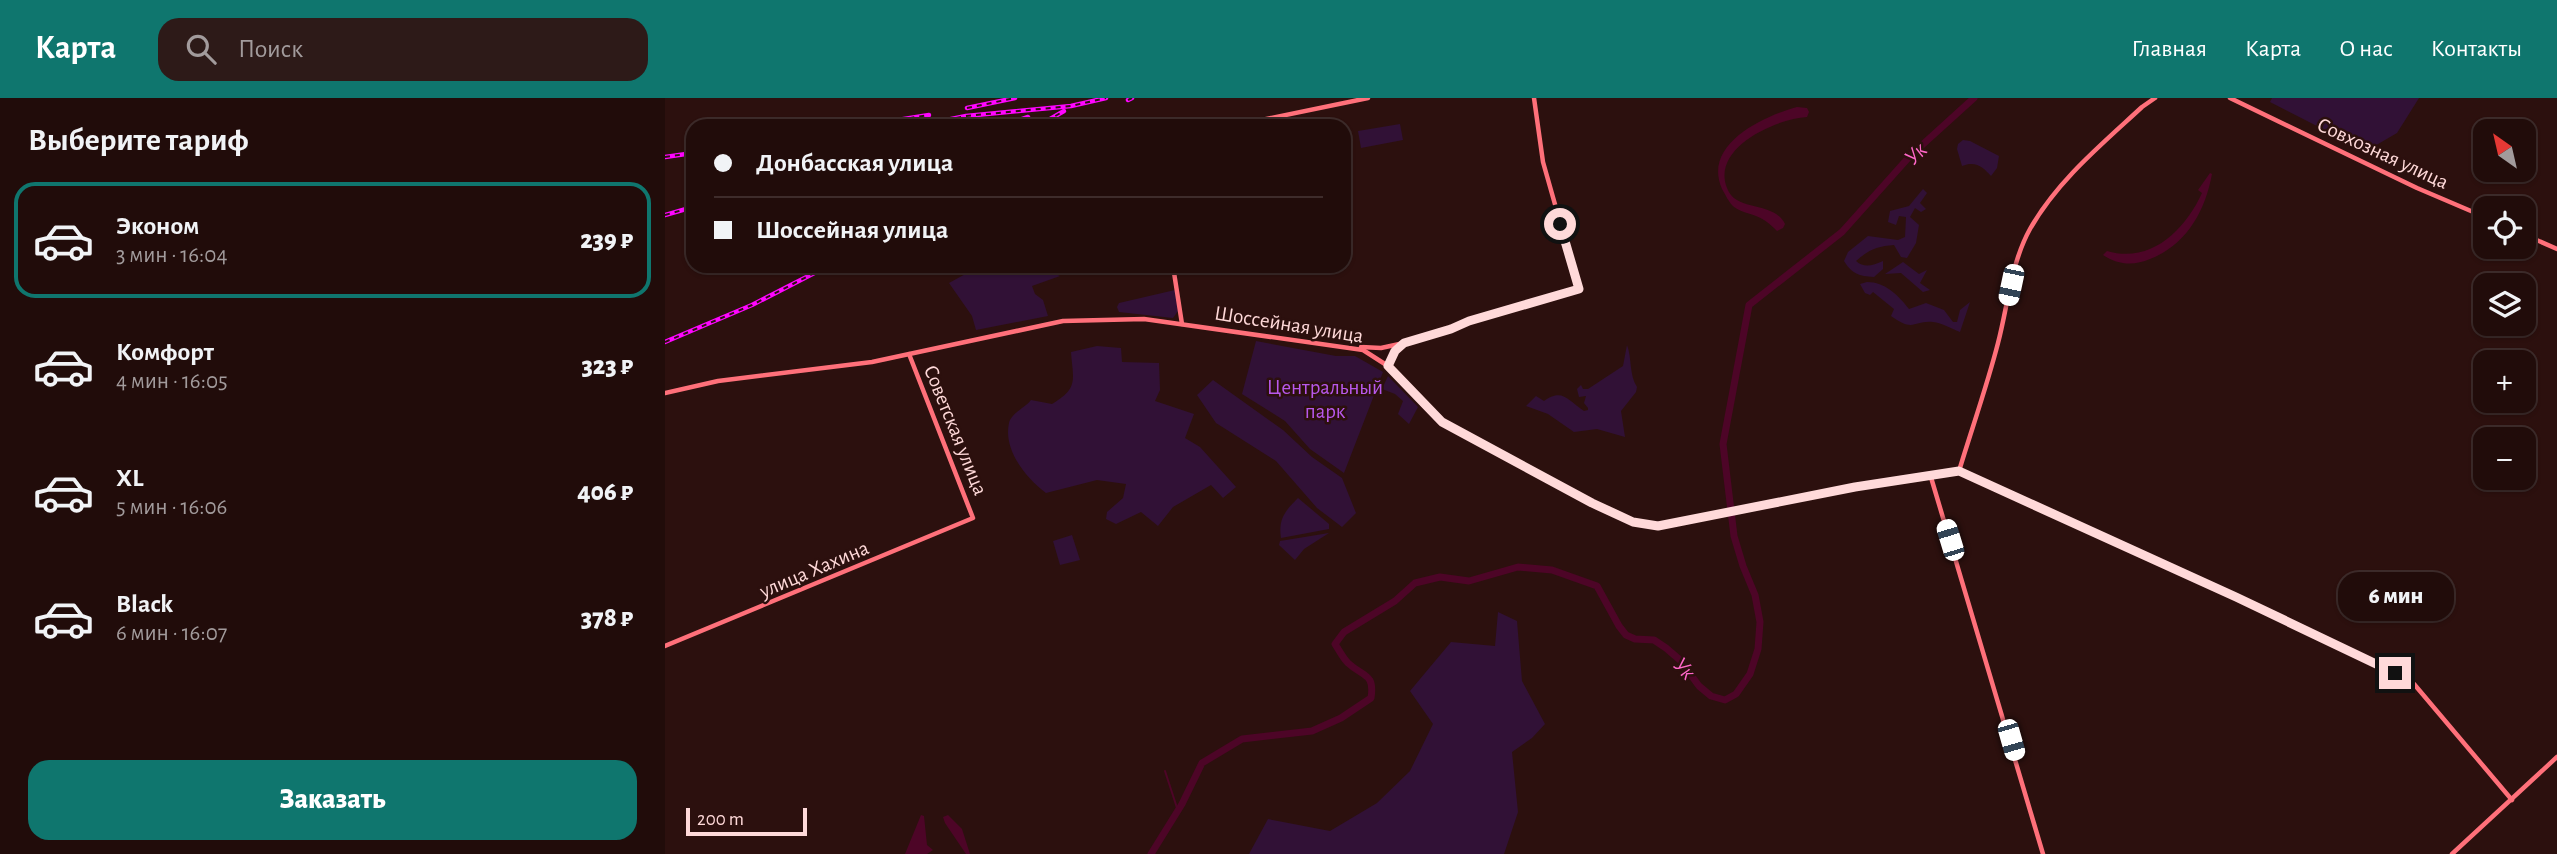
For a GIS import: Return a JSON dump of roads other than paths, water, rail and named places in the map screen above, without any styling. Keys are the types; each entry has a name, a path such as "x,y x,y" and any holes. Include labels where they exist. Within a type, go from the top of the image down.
{"street":[{"path":"1267,119 1368,98"},
{"path":"1352,347 1381,348 1404,343 1579,289 1543,162 1534,98"},
{"path":"2155,98 2142,107 2067,179 2051,197 2029,232 2016,263 1998,344 1959,471 2259,608 2414,684 2459,734 2512,800"},
{"name":"Совхозная улица","path":"2229,98 2473,212"},
{"path":"2536,240 2557,249"},
{"path":"1174,273 1182,324"},
{"name":"Шоссейная улица","path":"665,393 718,381 833,369 1063,321 1144,319 1352,347 1369,352 1388,366 1442,422 1592,503 1633,522 1658,526 1930,474 1959,471"},
{"path":"1388,366 1395,351 1404,343"},
{"name":"Советская улица","path":"909,354 973,518"},
{"path":"1930,474 2043,854"},
{"name":"улица Хахина","path":"665,646 973,518"},
{"path":"2452,854 2557,757"}],"waterway":[{"name":"Ук","path":"1151,854 1182,804 1202,763 1242,739 1312,731 1341,718 1371,698 1371,684 1367,676 1348,663 1335,644 1344,632 1395,601 1415,583 1440,577 1469,581 1518,567 1552,570 1597,586 1626,635 1635,639 1654,640 1666,648 1711,696 1725,700 1736,694 1750,674 1758,649 1760,622 1755,595 1734,536 1723,444 1749,305 1842,232 1910,156 1974,98"},
{"path":"1165,771 1178,811"}],"railway":[{"path":"967,108 1015,98"},
{"path":"951,119 1071,106 1106,98"},
{"path":"1128,100 1132,98"},
{"path":"1050,119 1064,111"},
{"path":"904,119 929,115"},
{"path":"1022,119 1028,117"},
{"path":"665,157 686,154"},
{"path":"665,215 686,209"},
{"path":"665,342 752,305 814,273"}],"park label":[{"name":"Центральный парк","path":"1325,399"}]}
